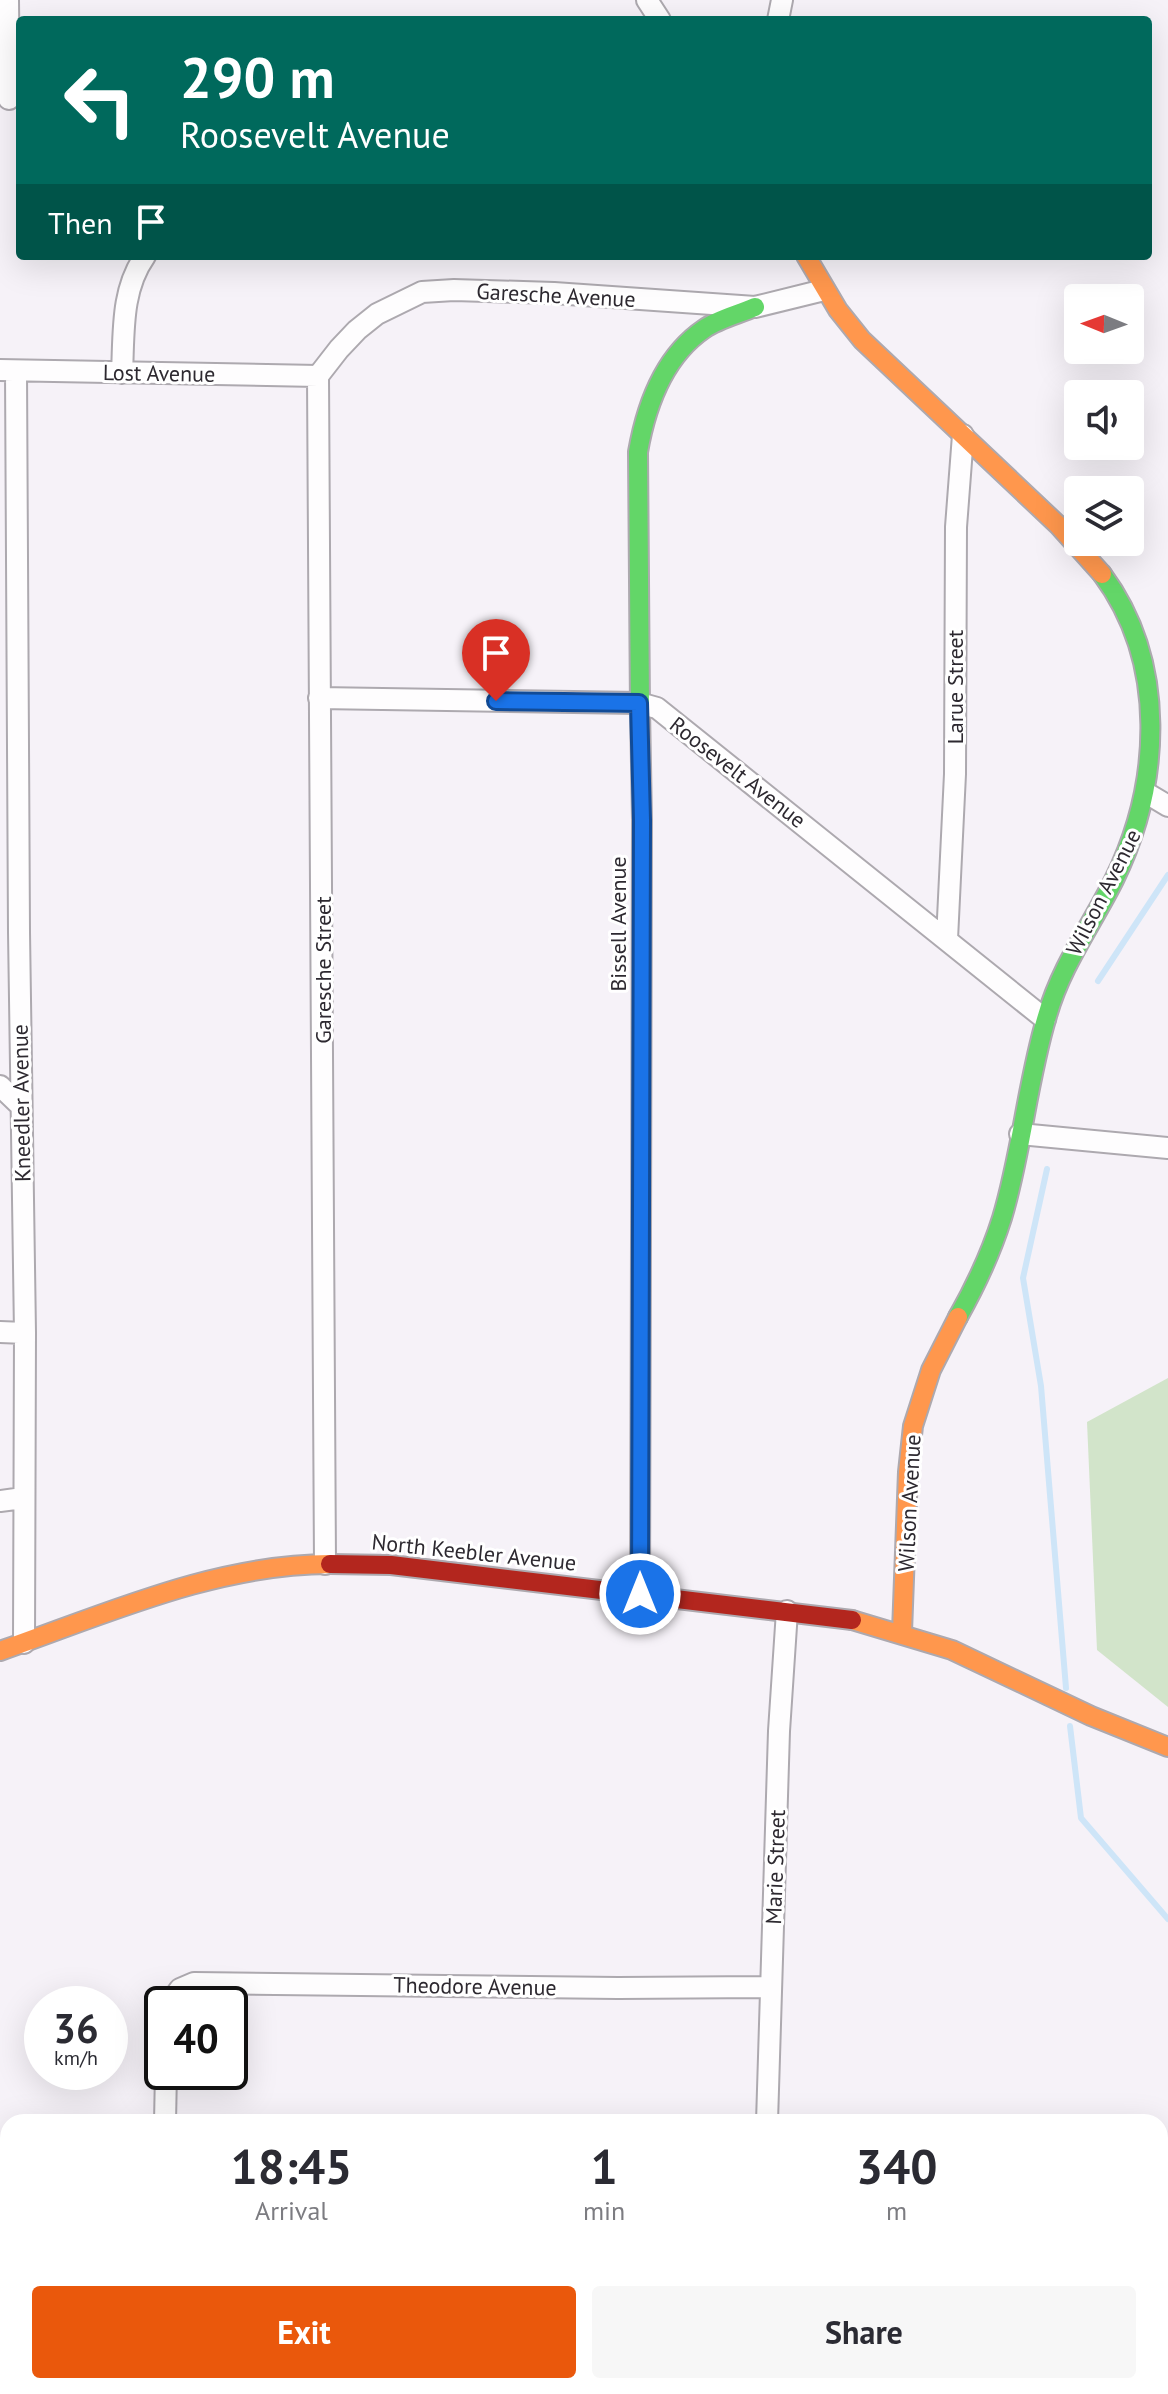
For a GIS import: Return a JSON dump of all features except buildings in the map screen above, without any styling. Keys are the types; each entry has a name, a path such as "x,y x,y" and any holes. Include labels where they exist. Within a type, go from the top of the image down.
{"street":[{"path":"8,0 9,99"},
{"path":"122,373 127,292 142,260"},
{"name":"Wilson Avenue","path":"808,260 824,290 862,340 1089,555 1120,603 1134,632 1146,671 1153,711 1154,744 1148,794 1120,869 1069,958 1045,1019 1006,1205 974,1288 942,1342 915,1415 909,1450 902,1632"},
{"name":"Garesche Avenue","path":"318,376 357,330 377,314 422,292 554,293 755,307 824,290"},
{"name":"Bissell Avenue","path":"640,1594 642,820 638,467 643,425 651,398 680,352 704,329 755,307"},
{"name":"Lost Avenue","path":"8,370 318,376"},
{"name":"Kneedler Avenue","path":"8,370 25,1333 24,1643"},
{"name":"Garesche Street","path":"318,376 325,1564"},
{"name":"Larue Street","path":"947,939 955,774 956,527 963,435"},
{"name":"Roosevelt Avenue","path":"319,698 639,703 657,708 1045,1019"},
{"path":"1148,794 1168,806"},
{"path":"0,1086 21,1106"},
{"path":"1020,1134 1168,1148"},
{"path":"0,1332 25,1333"},
{"path":"0,1501 23,1498"},
{"name":"North Keebler Avenue","path":"0,1651 207,1580 268,1569 325,1564 391,1565 844,1618 902,1632 965,1655 1086,1716 1132,1736 1168,1747"},
{"name":"Marie Street","path":"767,2114 779,1731 787,1611"},
{"name":"Theodore Avenue","path":"190,1986 194,1983 240,1982 618,1988 771,1987"},
{"path":"165,2114 166,2090"}],"green space":[{"path":"1168,1378 1168,1707 1097,1650 1087,1422"}],"waterway":[{"path":"1098,981 1168,875"},
{"path":"1047,1169 1023,1278 1041,1386 1066,1688"},
{"path":"1070,1726 1081,1818 1168,1919"}],"traffic: fast":[{"path":"640,709 638,452 646,417 667,368 690,340 716,322 755,307"},
{"path":"958,1317 983,1269 1002,1218 1040,1041 1053,998 1068,963 1114,880 1130,843 1141,804 1148,764 1150,724 1147,685 1138,646 1123,609 1102,574"}],"traffic: slow":[{"path":"808,260 838,310 862,340 1058,525 1102,574"},
{"path":"640,709 641,1240"},
{"path":"902,1632 908,1472 913,1426 931,1370 958,1317"},
{"path":"0,1651 121,1607 203,1582 287,1566 330,1564"},
{"path":"852,1620 952,1650 1091,1716 1168,1747"}],"traffic: jam":[{"path":"640,1594 641,1240"},
{"path":"330,1564 391,1565 852,1620"}],"route":[{"path":"496,701 639,703 642,820 640,1594"}]}
